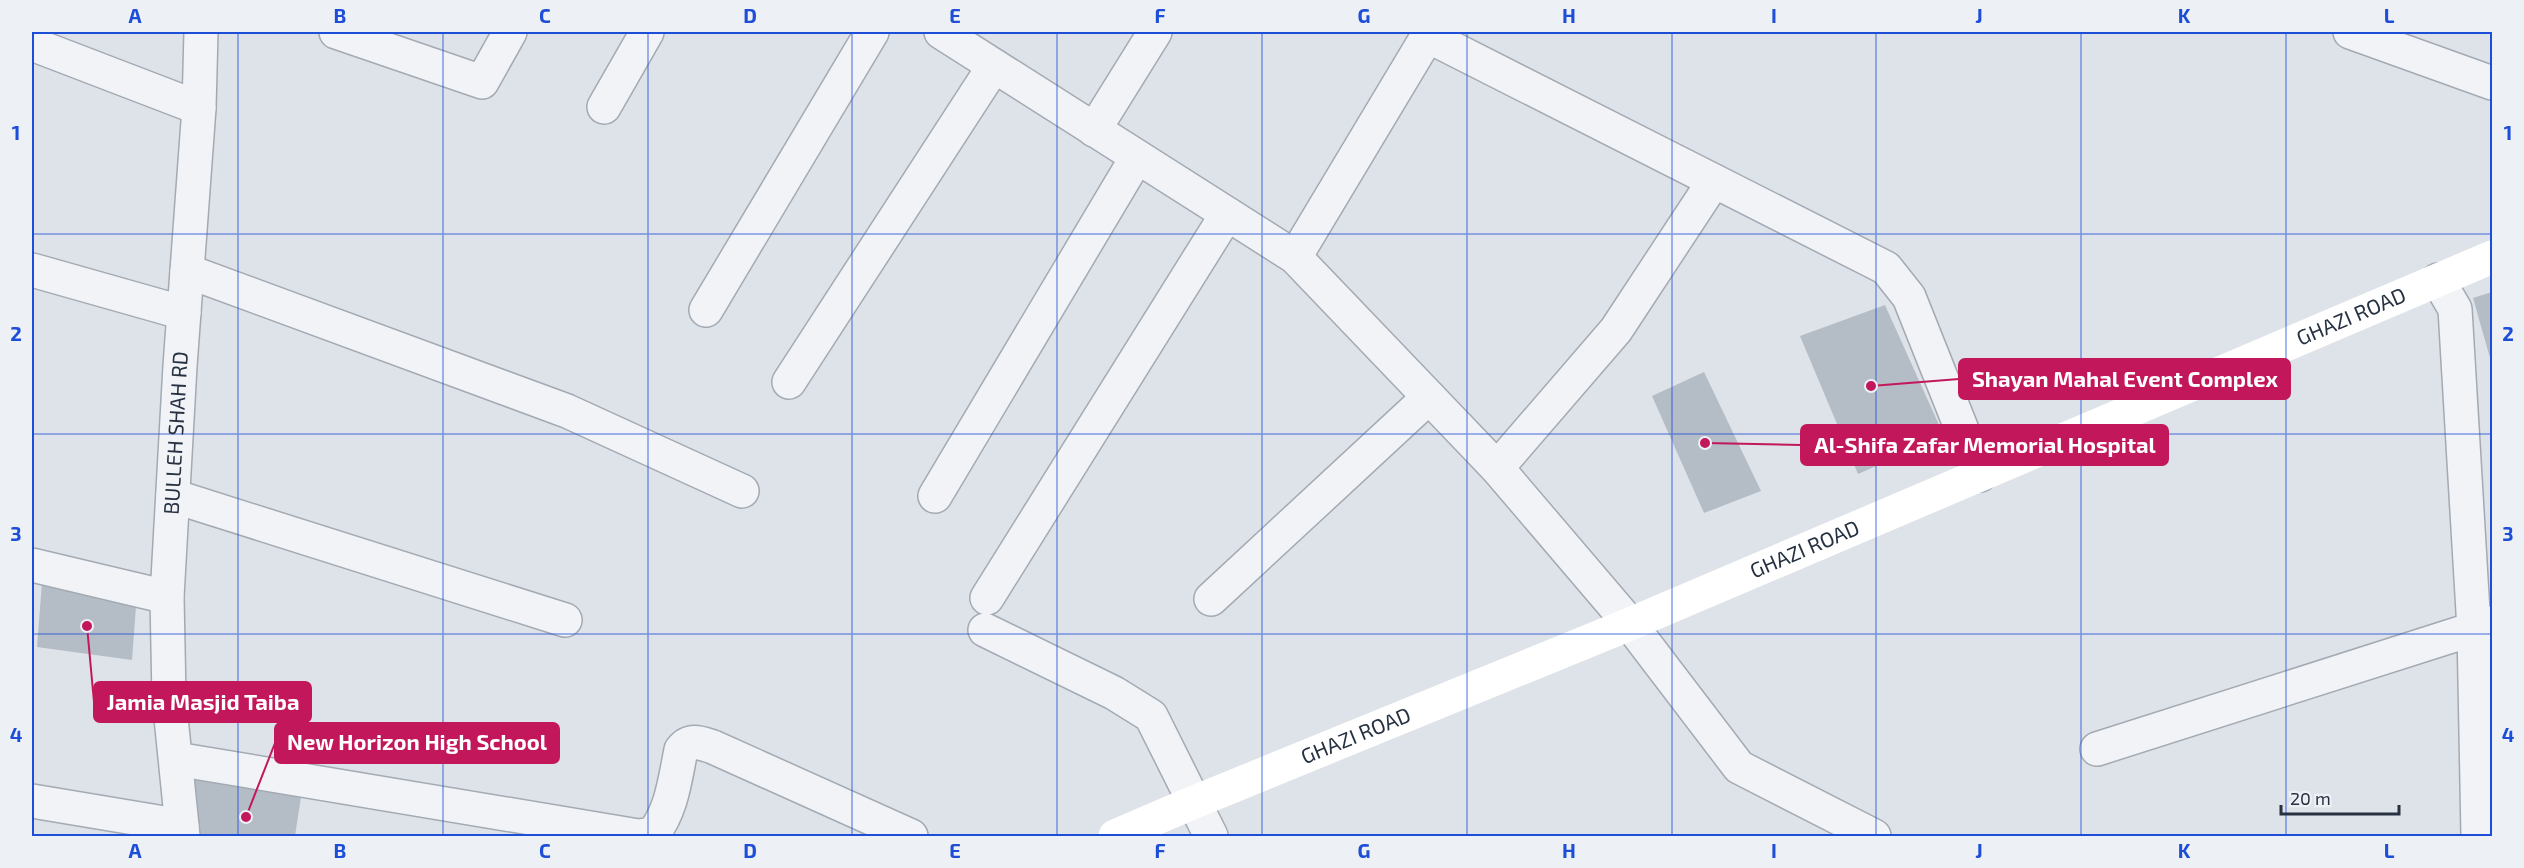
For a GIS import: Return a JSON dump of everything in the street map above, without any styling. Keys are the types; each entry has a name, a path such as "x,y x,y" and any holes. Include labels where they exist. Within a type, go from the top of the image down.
{"main road":[{"name":"GHAZI ROAD","path":"1115,837 1192,802 1630,624 2493,257"}],"street":[{"name":"BULLEH SHAH RD","path":"183,831 169,698 167,597 199,108 201,32"},
{"path":"336,32 482,82 510,32"},
{"path":"604,107 647,32"},
{"path":"706,310 872,32"},
{"path":"941,32 1295,257 1497,468 1630,624 1739,767 1874,837"},
{"path":"1094,130 1155,32"},
{"path":"2350,32 2493,83"},
{"path":"1295,257 1429,34 1886,268 1909,297 1980,475"},
{"path":"32,44 199,108"},
{"path":"789,382 994,66"},
{"path":"935,496 1137,157"},
{"path":"1497,468 1617,330 1714,181"},
{"path":"1210,837 1151,716 986,614 1227,214"},
{"path":"32,270 184,313"},
{"path":"187,271 567,411 742,491"},
{"path":"2438,280 2455,309 2483,626 2478,837"},
{"path":"1211,599 1429,397"},
{"path":"172,496 565,620"},
{"path":"32,565 167,597"},
{"path":"2097,749 2483,626"},
{"path":"176,759 638,836 653,834 662,822 669,807 681,750 684,745 694,741 713,747 911,837"},
{"path":"32,801 183,831"}],"building":[{"path":"2492,292 2492,365 2473,298"},
{"path":"1885,305 1944,436 1858,474 1800,336"},
{"path":"1704,372 1761,491 1704,513 1652,396"},
{"path":"42,582 136,606 132,660 37,647"},
{"path":"190,775 301,797 295,836 195,836"}],"place":[{"name":"Shayan Mahal Event Complex","path":"1871,386"},
{"name":"Al-Shifa Zafar Memorial Hospital","path":"1705,443"},
{"name":"Jamia Masjid Taiba","path":"87,626"},
{"name":"New Horizon High School","path":"246,817"}]}
